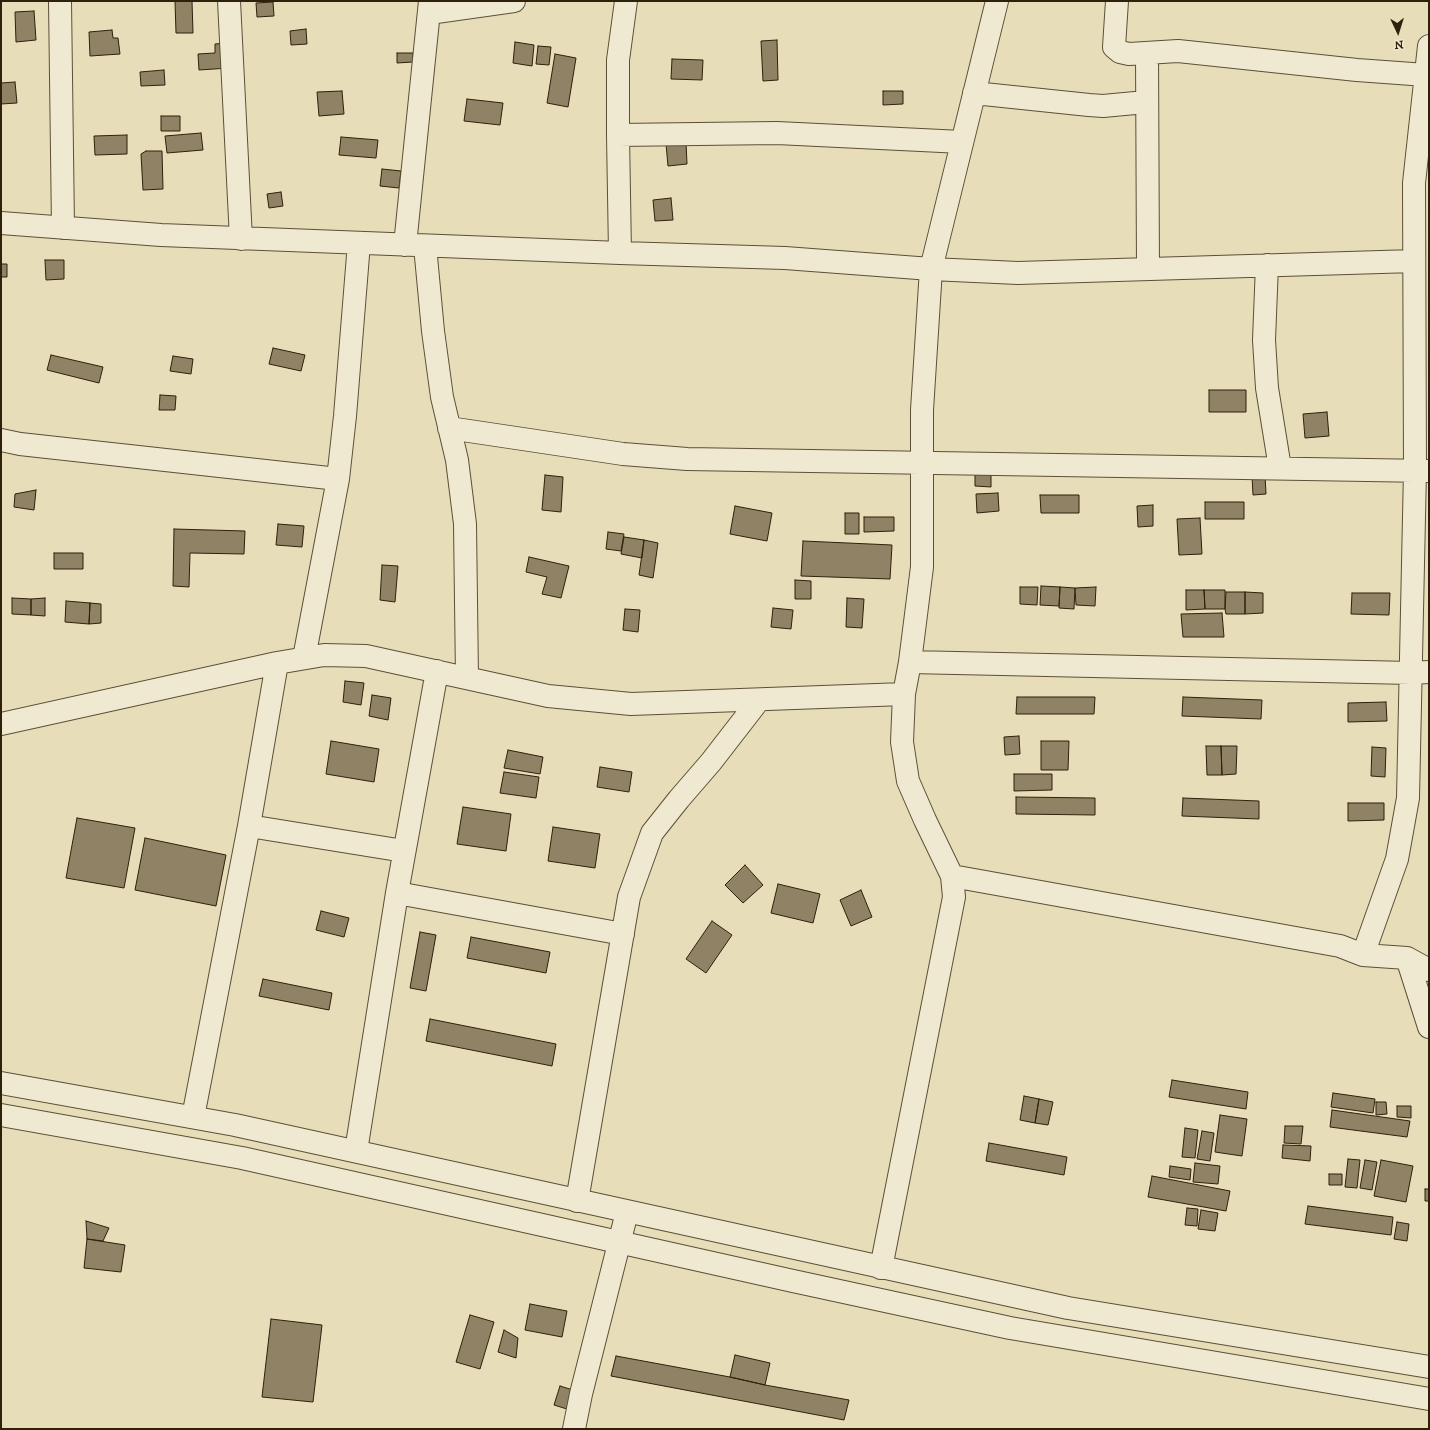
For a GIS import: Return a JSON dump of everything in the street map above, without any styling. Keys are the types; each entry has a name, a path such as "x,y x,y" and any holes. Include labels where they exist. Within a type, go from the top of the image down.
{"street":[{"path":"60,1 63,228"},
{"path":"229,1 241,238"},
{"path":"468,678 465,524 457,460 442,397 433,331 415,245 429,7 514,1"},
{"path":"620,253 618,60 626,1"},
{"path":"1117,1 1114,47 1120,52 1129,54 1178,51 1356,70 1426,75"},
{"path":"881,1268 954,897 952,876 908,781 902,742 904,694 910,662 922,567 922,410 931,269 974,93 992,2"},
{"path":"1362,955 1397,859 1408,798 1420,673 1422,292 1414,261 1414,182 1424,141 1426,75 1429,46"},
{"path":"1147,53 1146,102 1148,269"},
{"path":"974,93 1103,106 1146,102"},
{"path":"618,135 777,133 962,142"},
{"path":"1,223 161,235 785,258 931,269 1018,273 1414,261"},
{"path":"304,658 338,479 346,408 359,243"},
{"path":"1267,265 1264,340 1267,388 1280,468"},
{"path":"449,428 623,454 687,459 1422,470"},
{"path":"1,440 20,444 338,479"},
{"path":"1,724 304,658 324,655 366,656 548,696 632,704 904,694"},
{"path":"910,662 1420,673"},
{"path":"193,1117 249,826 277,664"},
{"path":"356,1151 404,851 437,671"},
{"path":"577,1201 629,897 652,833 711,762 759,700"},
{"path":"249,826 404,851"},
{"path":"952,876 1340,946 1362,955 1407,958 1429,970"},
{"path":"397,893 623,934"},
{"path":"1407,958 1429,1027"},
{"path":"1,1083 235,1125 1068,1308 1429,1367"},
{"path":"1,1115 242,1158 1010,1328 1429,1399"},
{"path":"574,1429 581,1394 627,1212"}],"building":[{"path":"175,1 192,1 193,33 176,33"},
{"path":"273,2 274,16 257,17 256,3"},
{"path":"34,11 36,40 16,42 15,12"},
{"path":"306,29 307,44 291,45 290,31"},
{"path":"112,30 113,38 118,38 120,54 90,56 89,32"},
{"path":"777,40 778,80 763,81 761,41"},
{"path":"515,42 534,45 532,66 513,63"},
{"path":"227,43 229,68 199,70 198,54 215,53 215,44"},
{"path":"538,46 551,47 549,65 536,64"},
{"path":"397,53 413,53 413,62 397,63"},
{"path":"555,54 576,58 568,107 547,103"},
{"path":"672,59 703,60 702,80 671,79"},
{"path":"164,70 165,85 141,86 140,72"},
{"path":"15,82 17,103 1,104 1,83"},
{"path":"342,91 344,114 319,116 317,92"},
{"path":"883,91 903,91 903,104 883,105"},
{"path":"467,99 503,103 500,125 464,121"},
{"path":"161,116 180,116 180,131 161,131"},
{"path":"201,133 203,150 167,153 165,136"},
{"path":"127,135 127,154 95,155 94,136"},
{"path":"341,137 378,140 376,158 339,155"},
{"path":"686,142 687,164 668,166 666,144"},
{"path":"146,151 162,151 163,189 143,190 141,154"},
{"path":"382,169 401,171 399,188 380,186"},
{"path":"281,192 283,206 269,208 267,194"},
{"path":"671,198 673,220 655,221 653,200"},
{"path":"45,260 64,260 64,279 46,280"},
{"path":"1,264 7,264 7,277 1,277"},
{"path":"273,348 305,355 301,371 269,364"},
{"path":"51,355 103,367 99,383 47,370"},
{"path":"173,356 193,359 191,374 170,371"},
{"path":"1209,390 1246,390 1246,412 1209,412"},
{"path":"160,395 176,396 175,410 159,410"},
{"path":"1327,412 1329,436 1305,438 1303,414"},
{"path":"975,471 991,471 991,487 975,486"},
{"path":"545,475 563,477 561,512 542,510"},
{"path":"1265,475 1266,494 1253,495 1252,476"},
{"path":"36,490 34,510 14,507 15,494"},
{"path":"998,493 999,511 977,513 976,494"},
{"path":"1040,495 1079,495 1079,513 1041,513"},
{"path":"1205,502 1244,502 1244,519 1205,519"},
{"path":"1153,505 1153,526 1138,527 1137,506"},
{"path":"735,506 772,513 767,541 730,534"},
{"path":"845,513 859,513 859,534 845,534"},
{"path":"864,517 894,517 894,531 864,532"},
{"path":"1200,518 1202,554 1179,555 1177,519"},
{"path":"278,524 304,526 302,547 276,545"},
{"path":"174,529 245,531 244,554 190,553 189,587 173,586"},
{"path":"608,532 624,534 621,551 606,549"},
{"path":"624,537 644,540 642,558 621,554"},
{"path":"644,540 658,543 653,578 639,575"},
{"path":"803,541 892,545 890,579 801,576"},
{"path":"54,553 83,553 83,569 54,569"},
{"path":"529,557 569,566 561,598 542,594 547,577 526,572"},
{"path":"382,565 398,566 395,602 380,600"},
{"path":"795,580 811,581 811,599 795,599"},
{"path":"1041,586 1060,587 1059,606 1040,605"},
{"path":"1020,587 1038,587 1037,605 1020,604"},
{"path":"1060,587 1075,588 1074,609 1059,608"},
{"path":"1096,587 1095,606 1076,605 1075,588"},
{"path":"1186,590 1204,590 1205,609 1186,610"},
{"path":"1204,590 1225,590 1225,609 1205,609"},
{"path":"1226,592 1245,592 1245,614 1226,614"},
{"path":"1245,592 1263,593 1263,613 1245,614"},
{"path":"1352,593 1390,593 1389,615 1351,614"},
{"path":"12,598 31,599 31,615 12,614"},
{"path":"45,598 45,616 31,615 31,599"},
{"path":"847,598 864,599 862,628 846,627"},
{"path":"66,601 90,603 89,624 65,622"},
{"path":"90,603 101,604 101,623 89,624"},
{"path":"773,608 793,610 791,629 771,627"},
{"path":"625,609 640,610 638,632 623,630"},
{"path":"1222,613 1224,637 1183,637 1181,614"},
{"path":"345,681 364,683 361,705 343,702"},
{"path":"372,695 391,698 388,720 369,716"},
{"path":"1017,697 1095,697 1094,714 1016,714"},
{"path":"1183,697 1262,700 1261,719 1182,716"},
{"path":"1386,702 1387,721 1348,722 1348,703"},
{"path":"1019,736 1020,754 1005,755 1004,737"},
{"path":"331,741 379,749 374,782 326,774"},
{"path":"1041,741 1069,741 1068,770 1041,770"},
{"path":"1206,746 1221,746 1222,775 1207,775"},
{"path":"1221,746 1237,746 1236,774 1222,775"},
{"path":"1372,747 1386,748 1385,777 1371,776"},
{"path":"508,750 543,757 540,774 504,768"},
{"path":"600,767 632,772 629,792 597,787"},
{"path":"504,772 539,777 536,798 500,793"},
{"path":"1014,774 1052,774 1052,790 1014,791"},
{"path":"1016,797 1095,798 1095,815 1016,814"},
{"path":"1183,798 1259,801 1259,819 1182,816"},
{"path":"1348,803 1384,803 1384,820 1348,821"},
{"path":"463,807 511,814 506,851 457,844"},
{"path":"77,818 135,828 124,888 66,878"},
{"path":"553,827 600,834 595,868 548,861"},
{"path":"145,838 226,855 216,906 135,890"},
{"path":"745,865 763,885 743,903 725,885"},
{"path":"778,884 820,894 813,923 771,913"},
{"path":"861,890 872,917 851,926 840,900"},
{"path":"321,911 349,918 344,937 316,930"},
{"path":"712,921 732,935 706,973 686,959"},
{"path":"420,932 436,935 426,991 410,988"},
{"path":"471,937 550,952 546,973 467,958"},
{"path":"263,979 332,993 329,1010 259,996"},
{"path":"430,1019 556,1044 552,1066 426,1041"},
{"path":"1172,1080 1248,1092 1246,1109 1169,1097"},
{"path":"1333,1093 1375,1099 1373,1113 1331,1107"},
{"path":"1024,1096 1039,1099 1035,1123 1020,1120"},
{"path":"1039,1099 1053,1102 1048,1125 1035,1123"},
{"path":"1376,1102 1386,1102 1387,1114 1376,1115"},
{"path":"1397,1106 1411,1106 1411,1118 1397,1117"},
{"path":"1332,1110 1410,1121 1407,1137 1330,1127"},
{"path":"1220,1115 1247,1119 1242,1156 1215,1152"},
{"path":"1285,1126 1303,1126 1301,1144 1284,1143"},
{"path":"1185,1128 1198,1130 1195,1158 1182,1157"},
{"path":"1202,1131 1214,1133 1210,1161 1197,1159"},
{"path":"989,1143 1067,1157 1064,1175 986,1161"},
{"path":"1283,1145 1311,1146 1310,1161 1282,1158"},
{"path":"1348,1159 1360,1160 1357,1188 1345,1187"},
{"path":"1365,1160 1377,1162 1372,1190 1360,1188"},
{"path":"1381,1160 1413,1166 1406,1202 1374,1196"},
{"path":"1195,1163 1220,1166 1218,1184 1193,1182"},
{"path":"1170,1166 1191,1169 1190,1180 1169,1177"},
{"path":"1329,1174 1342,1174 1342,1185 1329,1185"},
{"path":"1152,1176 1230,1191 1226,1211 1148,1197"},
{"path":"1425,1189 1429,1189 1429,1201 1425,1201"},
{"path":"1308,1206 1393,1217 1391,1235 1305,1224"},
{"path":"1187,1208 1198,1209 1197,1226 1185,1225"},
{"path":"1201,1210 1218,1213 1215,1231 1198,1229"},
{"path":"86,1221 109,1228 103,1241 87,1239"},
{"path":"1397,1222 1409,1224 1407,1241 1394,1239"},
{"path":"87,1239 125,1245 121,1272 84,1268"},
{"path":"530,1304 567,1311 562,1337 525,1330"},
{"path":"470,1315 494,1322 480,1369 456,1362"},
{"path":"271,1319 322,1325 313,1402 262,1397"},
{"path":"504,1330 518,1338 516,1358 498,1352"},
{"path":"735,1355 770,1363 765,1385 730,1377"},
{"path":"616,1356 849,1400 844,1420 611,1376"},
{"path":"560,1386 573,1390 567,1409 554,1405"}]}
